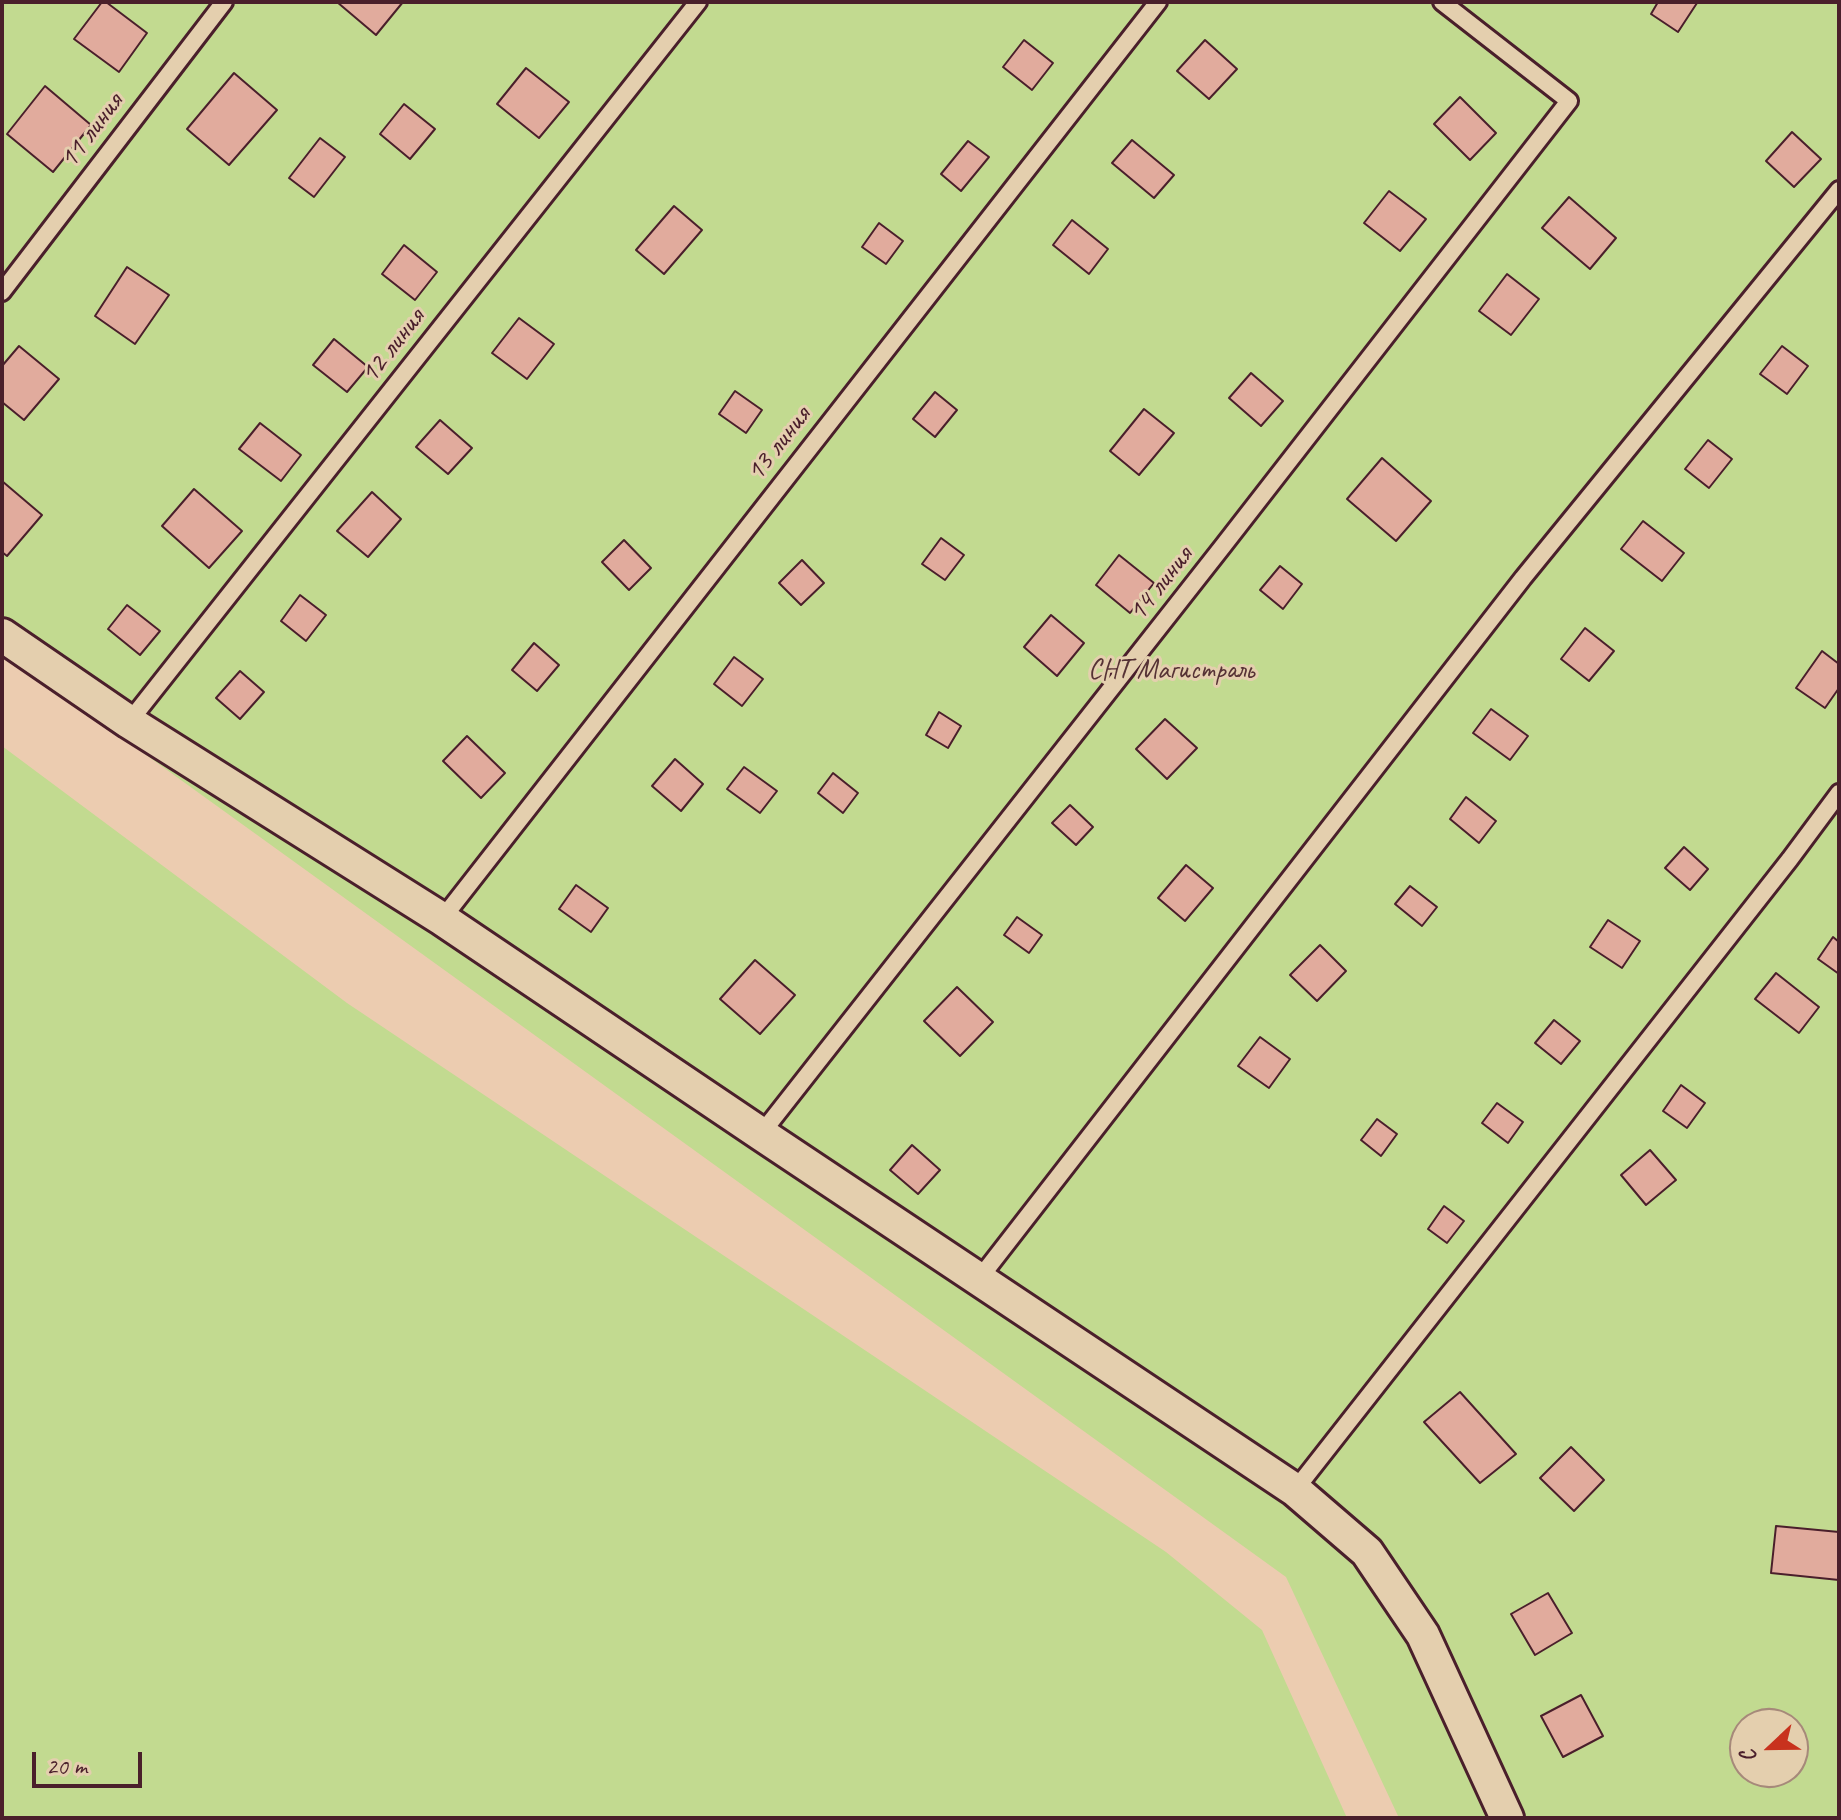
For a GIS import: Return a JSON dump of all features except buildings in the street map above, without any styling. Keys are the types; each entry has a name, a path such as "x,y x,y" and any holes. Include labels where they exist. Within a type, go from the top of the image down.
{"street":[{"path":"2,635 129,722 442,919 1295,1490 1367,1552 1423,1635 1507,1818"}],"lane":[{"name":"11 линия","path":"2,292 224,2"},
{"name":"12 линия","path":"129,722 698,2"},
{"name":"13 линия","path":"442,919 1158,2"},
{"name":"14 линия","path":"761,1134 1569,101 1442,2"},
{"path":"979,1279 1523,578 1839,190"},
{"path":"1295,1490 1839,793"}],"green space":[{"name":"СНТ Магистраль","path":"2,2 1839,2 1839,1818 1399,1818 1286,1577 2,651"},
{"path":"2,746 347,1003 1166,1552 1262,1630 1347,1818 2,1818"}]}
